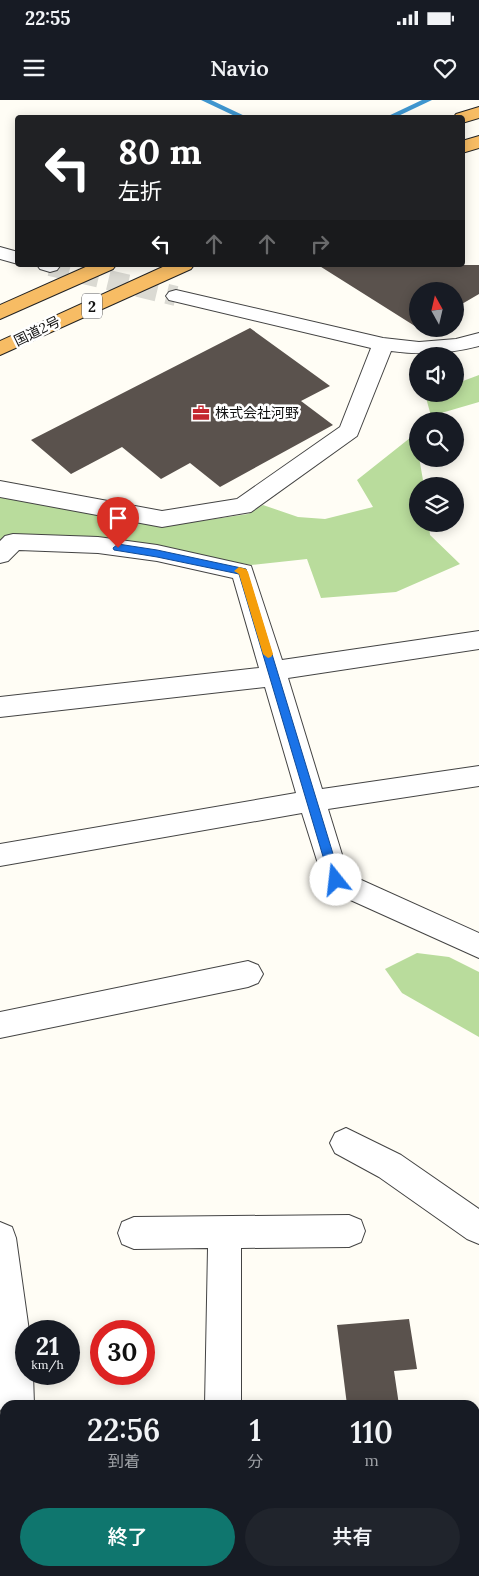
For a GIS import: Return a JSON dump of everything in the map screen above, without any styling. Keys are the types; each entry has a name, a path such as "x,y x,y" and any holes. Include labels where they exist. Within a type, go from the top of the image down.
{"highway":[{"path":"465,117 479,112"},
{"path":"465,147 479,141"},
{"name":"国道2号","path":"0,313 102,267"},
{"name":"国道2号","path":"0,349 180,267"}],"street":[{"path":"0,253 15,257"},
{"path":"176,296 383,344 419,348 457,345 479,339"},
{"path":"0,489 162,519 243,506 349,431 383,344"},
{"path":"0,555 13,542 98,545 157,553 243,572 336,880 479,946"},
{"path":"0,707 274,674 479,640"},
{"path":"0,855 312,801 479,776"},
{"path":"0,1025 248,974"},
{"path":"346,1143 390,1166 479,1228"},
{"path":"134,1233 349,1231"},
{"path":"223,1400 224,1232"},
{"path":"0,1238 16,1366 16,1400"}],"green space":[{"path":"479,375 479,402 445,412 430,412 427,402 464,402 464,381"},
{"path":"409,439 409,467 421,467 422,477 409,477 409,532 430,532 430,535 460,564 396,592 321,598 307,559 251,565 113,539 0,544 0,497 160,527 248,514 263,505 298,517 325,519 373,507 357,480"},
{"path":"417,953 449,957 479,972 479,1037 402,993 385,969"}],"building":[{"path":"465,265 479,265 479,294 464,303 464,282 409,282 409,322 321,267 465,267"},
{"name":"株式会社河野","path":"250,328 330,386 301,401 333,425 220,487 190,463 161,479 122,447 71,474 31,440"},
{"path":"409,1319 417,1369 394,1371 398,1400 346,1400 337,1325"}],"waterway":[{"path":"205,100 239,115"},
{"path":"394,115 428,100"}],"tunnel":[{"path":"54,267 176,296"}],"slow traffic":[{"path":"239,571 243,572 268,654"}],"place":[{"name":"株式会社河野","path":"201,413"}],"route":[{"path":"118,548 157,553 243,572 336,880"}]}
